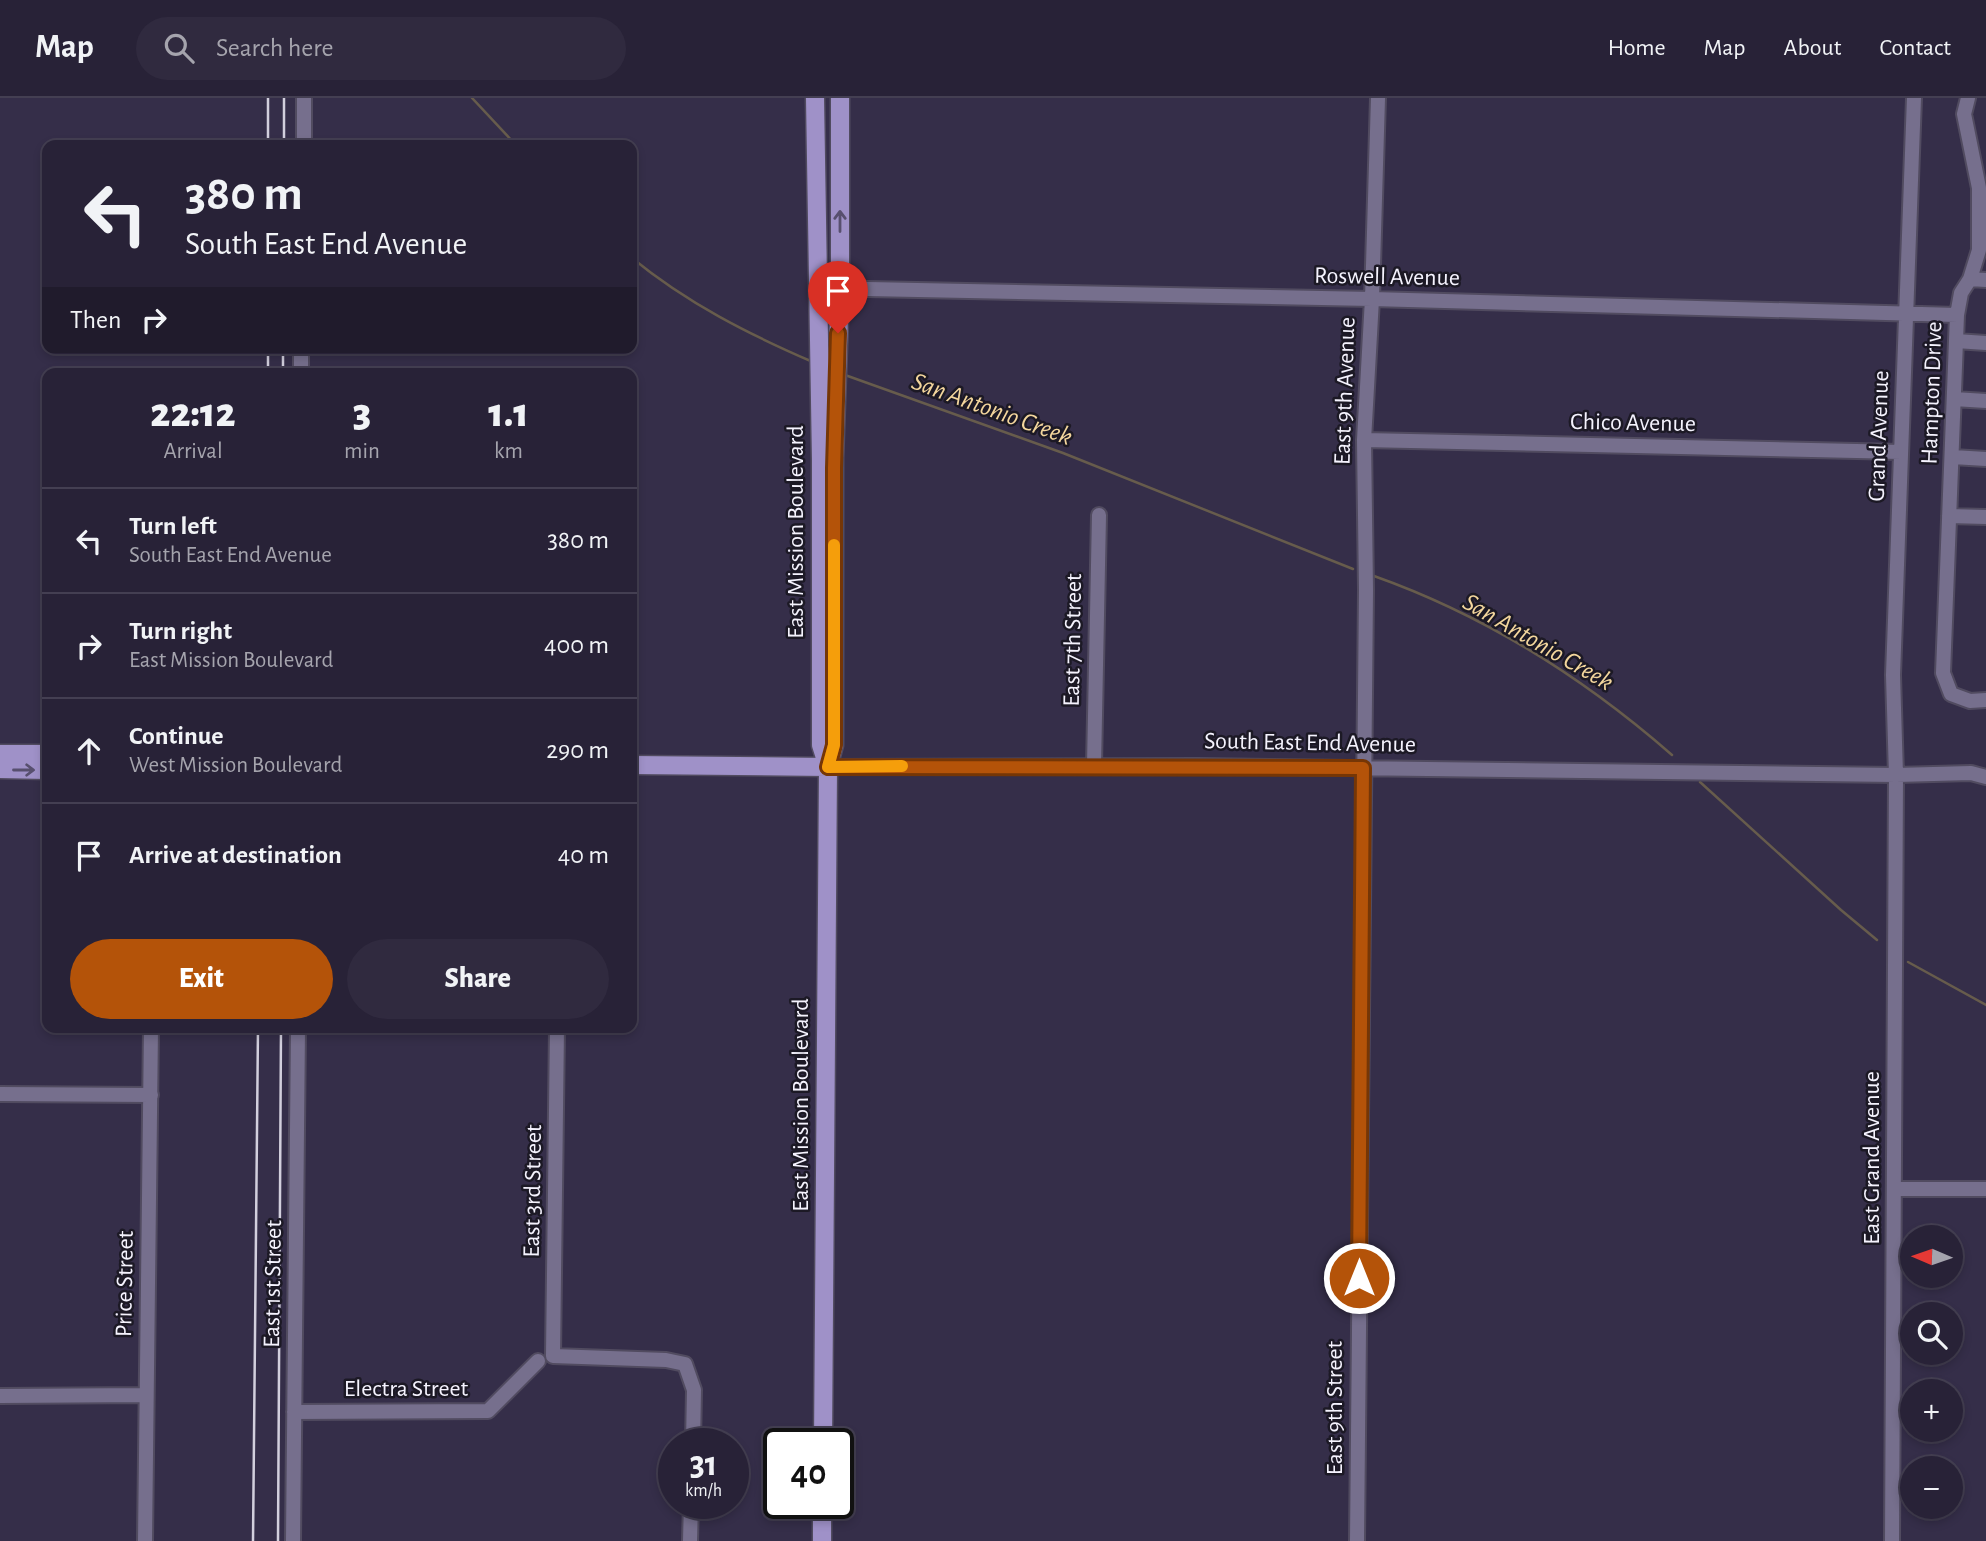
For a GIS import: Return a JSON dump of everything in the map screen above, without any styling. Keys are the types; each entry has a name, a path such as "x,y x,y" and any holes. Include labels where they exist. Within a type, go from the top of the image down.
{"main road":[{"path":"815,98 819,349 828,380"},
{"path":"828,380 838,362 840,98"},
{"name":"East Mission Boulevard","path":"823,1428 828,767 821,745 828,380"},
{"path":"0,754 42,754"},
{"name":"South East End Avenue","path":"637,765 828,767"},
{"path":"0,769 42,770"},
{"path":"822,1519 822,1541"}],"street":[{"path":"304,98 304,140"},
{"name":"East 9th Avenue","path":"1366,561 1364,440 1372,299 1378,98"},
{"name":"Grand Avenue","path":"1896,775 1893,675 1914,98"},
{"name":"Hampton Drive","path":"1968,98 1964,114 1979,158 1983,219 1979,250 1970,279 1961,293 1957,315 1943,673 1951,694 1970,701 1986,700"},
{"path":"1970,279 1986,280"},
{"name":"Roswell Avenue","path":"817,288 1372,299 1957,315"},
{"path":"1956,341 1986,343"},
{"path":"1954,399 1986,401"},
{"name":"Chico Avenue","path":"1364,440 1901,452"},
{"path":"1953,457 1986,459"},
{"name":"East 7th Street","path":"1094,766 1099,515"},
{"path":"1949,516 1986,517"},
{"name":"East 9th Street","path":"1357,1541 1366,561"},
{"name":"South East End Avenue","path":"828,767 1094,766 1896,775 1971,773 1986,777"},
{"name":"East Grand Avenue","path":"1892,1541 1896,775"},
{"name":"Price Street","path":"145,1541 151,1033"},
{"name":"East 1st Street","path":"293,1541 298,1033"},
{"name":"East 3rd Street","path":"557,1033 553,1356 666,1360 685,1364 694,1390 693,1428"},
{"path":"0,1094 151,1095"},
{"path":"1895,1189 1986,1189"},
{"name":"Electra Street","path":"294,1412 488,1411 538,1361"},
{"path":"0,1396 146,1395"},
{"path":"690,1541 691,1519"}],"waterway":[{"name":"San Antonio Creek","path":"472,98 511,140"},
{"name":"San Antonio Creek","path":"637,262 674,289 719,316 813,362"},
{"name":"San Antonio Creek","path":"845,375 1063,453 1353,569"},
{"name":"San Antonio Creek","path":"1374,576 1455,610 1532,652 1604,700 1672,755"},
{"name":"San Antonio Creek","path":"1700,782 1877,940"},
{"name":"San Antonio Creek","path":"1908,962 1986,1005"}],"railway":[{"path":"268,98 268,140"},
{"path":"284,98 284,140"},
{"path":"268,354 268,368"},
{"path":"283,354 283,368"},
{"path":"253,1541 258,1033"},
{"path":"278,1541 281,1033"}],"slow traffic":[{"path":"834,545 834,745 828,767 902,766"}],"route":[{"path":"838,333 834,468 834,745 828,767 1363,768 1359,1278"}]}
